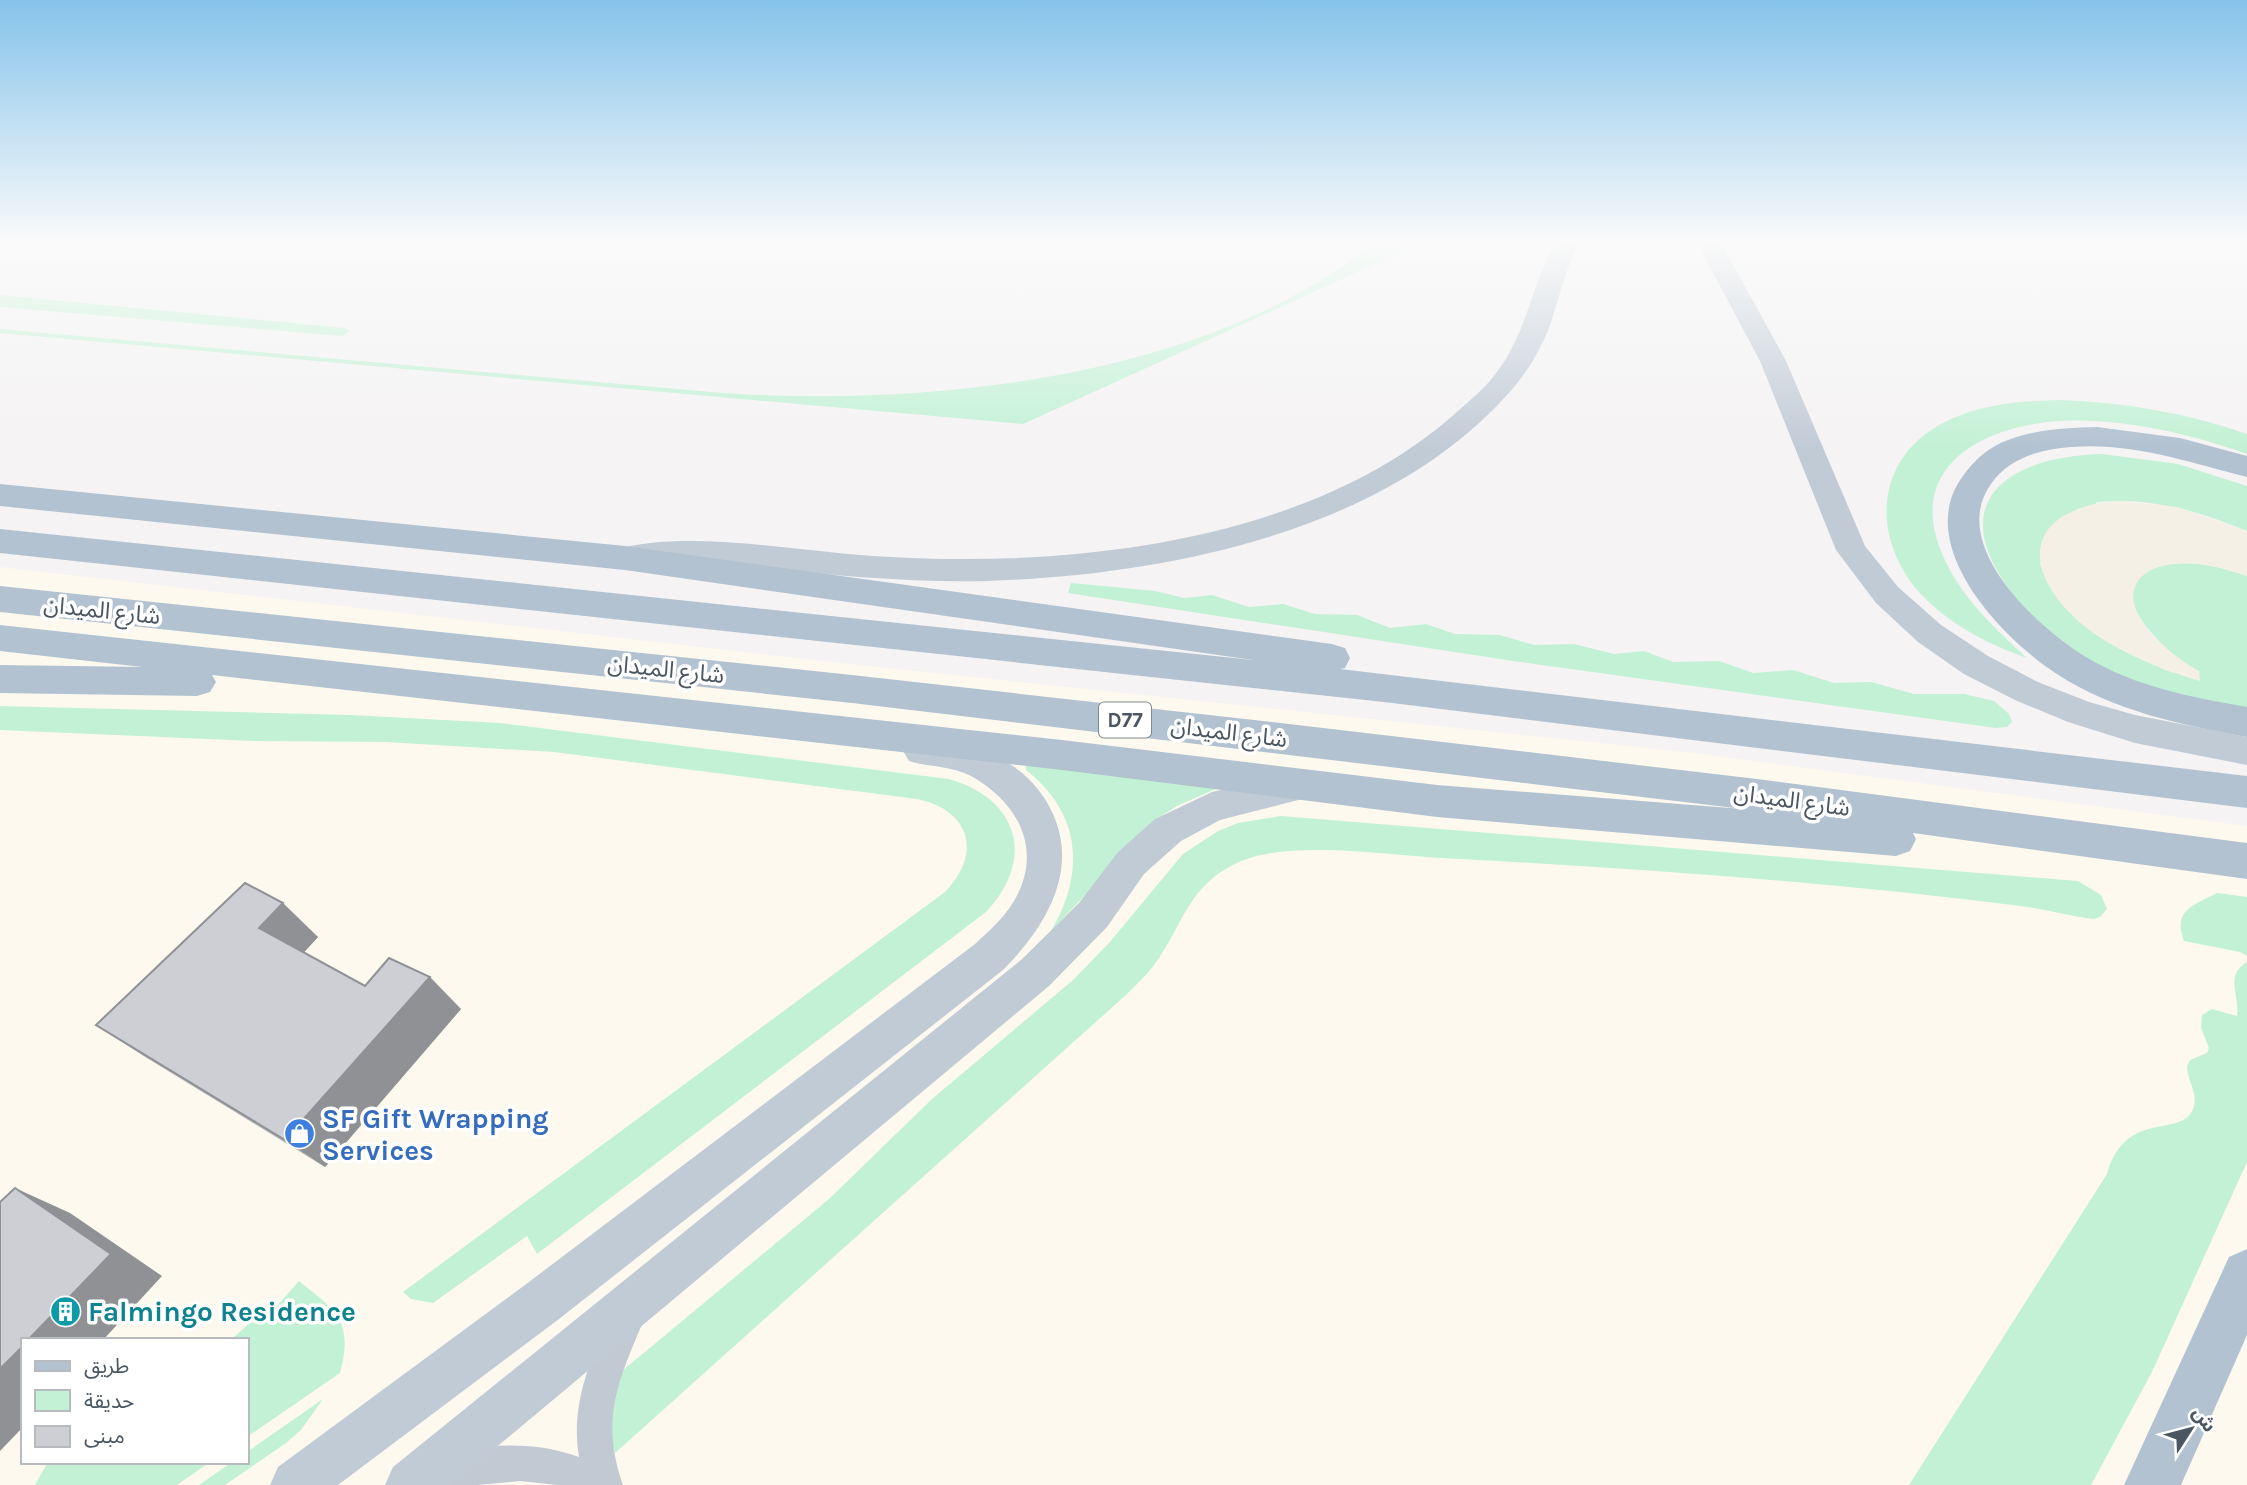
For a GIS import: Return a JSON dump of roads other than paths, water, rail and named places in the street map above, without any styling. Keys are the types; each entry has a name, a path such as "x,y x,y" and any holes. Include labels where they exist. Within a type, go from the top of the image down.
{"main road":[{"path":"2247,467 2201,452 2148,440 2098,436 2053,439 2016,449 1988,466 1969,489 1962,518 1969,548 1985,582 2014,618 2053,654 2103,683 2131,695 2188,711 2247,722"},
{"path":"0,495 625,558 1153,631 1552,691 1661,713 1716,728"},
{"path":"0,541 1384,688 2247,792"},
{"name":"شارع الميدان","path":"0,599 674,670 1289,739 1757,795 2247,861"},
{"path":"0,638 1518,809 1865,836 2085,858 2247,867"},
{"path":"0,679 295,685 398,682"},
{"path":"2152,1485 2247,1275"}],"street":[{"path":"625,558 658,552 690,552 913,569 1042,568 1160,554 1266,526 1332,501 1397,469 1446,437 1478,410 1513,370 1526,349 1542,310"},
{"path":"1746,310 1773,360 1851,550 1880,588 1899,607 1928,632 1972,662 2065,708 2132,730 2247,751"},
{"path":"296,1485 542,1302 1005,944 1019,929 1038,896 1044,878 1045,852 1041,828 1034,812 1013,786 984,766 968,760 872,744 822,729"},
{"path":"415,1482 1035,973 1093,915 1131,863 1168,831 1212,807 1309,785"},
{"path":"606,1485 596,1454 595,1407 607,1360 638,1300"},
{"path":"415,1482 496,1463 531,1462 564,1469 596,1485"}],"place":[{"name":"SF Gift Wrapping Services","path":"299,1134"},
{"name":"Falmingo Residence","path":"65,1311"}]}
